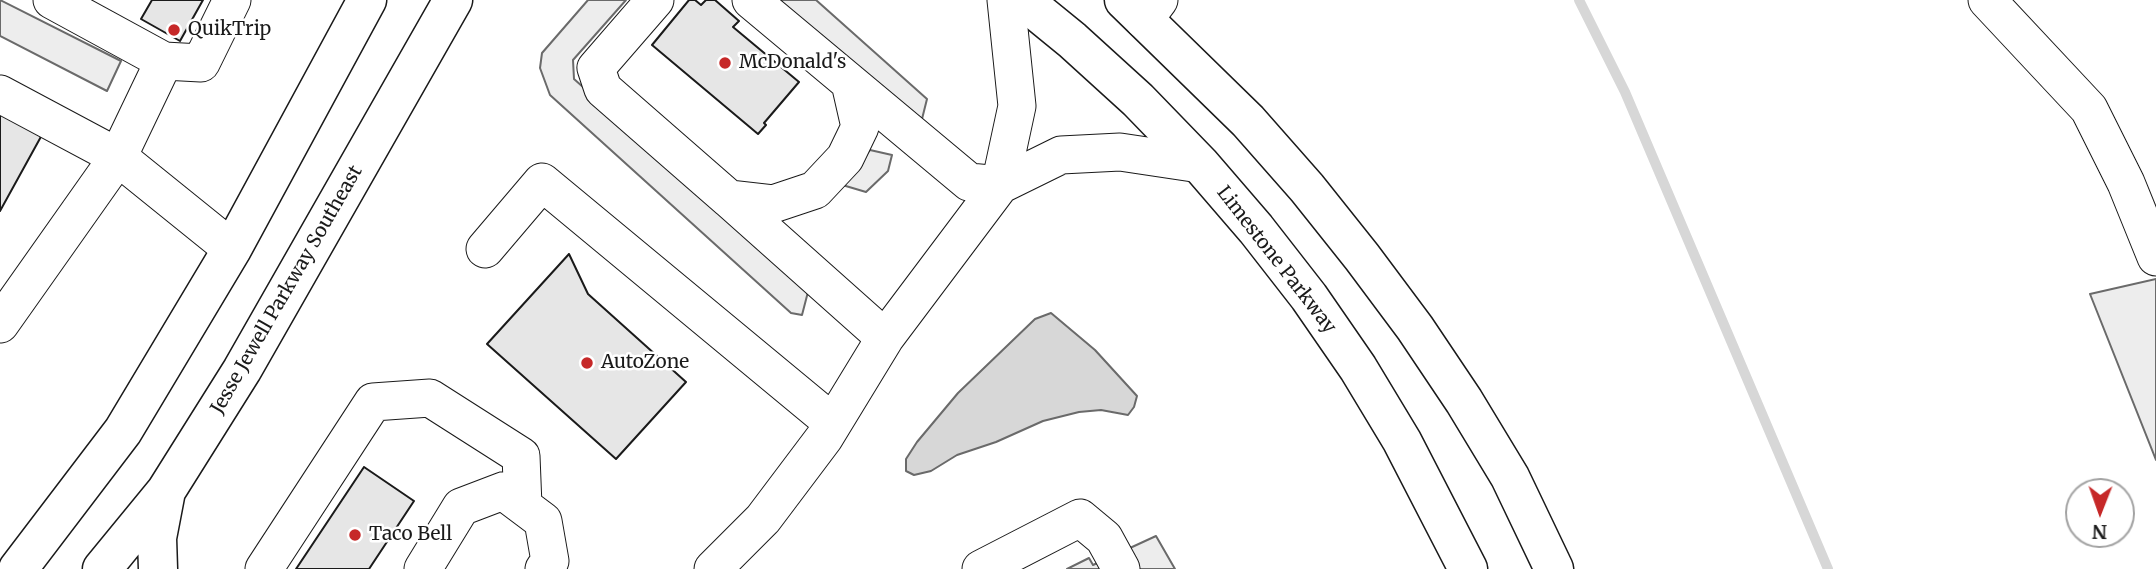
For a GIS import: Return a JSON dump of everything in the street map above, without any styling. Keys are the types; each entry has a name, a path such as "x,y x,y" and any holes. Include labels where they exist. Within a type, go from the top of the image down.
{"main road":[{"path":"18,569 123,431 232,249 367,0"},
{"name":"Jesse Jewell Parkway Southeast","path":"102,569 166,491 242,370 453,0"},
{"name":"Limestone Parkway","path":"1023,0 1138,100 1200,164 1271,248 1358,368 1402,441 1468,569"},
{"path":"1142,7 1307,188 1415,328 1510,477 1554,569"},
{"path":"158,569 157,538 166,491"}],"lane":[{"path":"52,0 105,13 164,61 201,63 232,0"},
{"path":"655,0 596,68 603,89 885,338"},
{"path":"751,0 969,182 1000,185 1061,156 1120,152 1200,164"},
{"path":"713,569 763,519 833,423 885,338 1000,185 1017,106 1006,0"},
{"path":"1987,0 2089,109 2126,183 2156,257"},
{"path":"2,315 118,157 164,61"},
{"path":"729,199 773,204 815,190 845,158 860,127 850,83"},
{"path":"0,94 118,157 232,249"},
{"path":"485,249 542,182 833,423"},
{"path":"264,569 373,402 430,398 521,456 523,506"},
{"path":"423,569 461,507 503,491 543,521 550,561 544,569"},
{"path":"981,569 1080,518 1104,538 1121,569"}],"shaded area":[{"path":"0,0 121,61 107,91 0,36"},
{"path":"588,0 626,0 573,60 574,79 809,288 802,315 791,313 550,95 540,68 542,53"},
{"path":"772,0 816,0 927,99 919,131"},
{"path":"870,150 892,155 888,171 866,192 839,184"},
{"path":"2156,279 2156,460 2090,294"},
{"path":"1051,313 1095,350 1137,396 1128,415 1101,410 1079,412 1043,421 996,442 957,455 931,471 914,475 906,471 906,459 917,442 958,393 1035,319"},
{"path":"1156,536 1175,569 1067,569 1089,558 1093,565"}],"building":[{"name":"QuikTrip","path":"152,0 203,0 180,41 141,19"},
{"name":"McDonald's","path":"689,0 695,0 701,5 706,0 715,0 739,21 733,27 799,82 758,134 652,45"},
{"path":"0,110 43,133 0,211"},
{"name":"AutoZone","path":"569,254 588,294 686,382 616,459 487,344"},
{"name":"Taco Bell","path":"364,467 414,501 369,569 296,569"}],"waterway":[{"path":"1579,0 1625,92 1828,569"}],"place":[{"name":"QuikTrip","path":"174,30"},
{"name":"McDonald's","path":"725,63"},
{"name":"AutoZone","path":"587,363"},
{"name":"Taco Bell","path":"355,535"}]}
